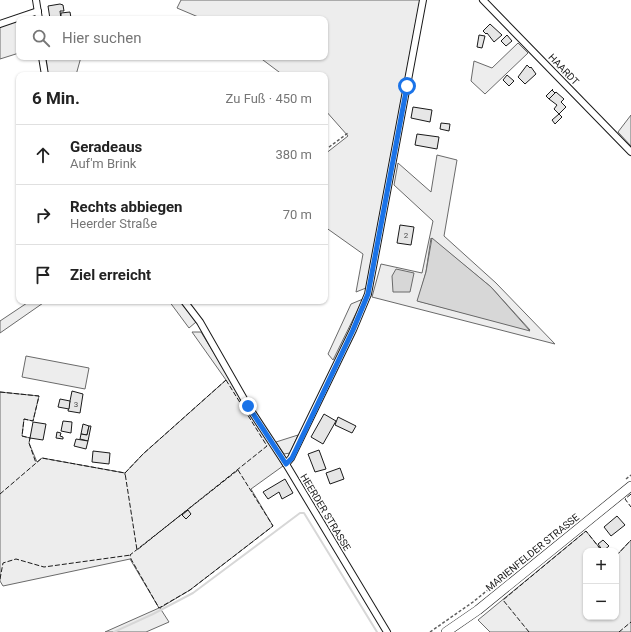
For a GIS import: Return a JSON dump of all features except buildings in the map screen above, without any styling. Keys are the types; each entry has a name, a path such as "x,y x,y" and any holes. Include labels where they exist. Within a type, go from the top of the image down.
{"main road":[{"name":"MARIENFELDER STRASSE","path":"446,632 478,610 628,483"}],"street":[{"path":"36,0 39,16"},
{"path":"286,464 292,458 353,330 368,294 423,0"},
{"name":"HAARDT","path":"483,0 631,152"},
{"path":"23,16 38,11"},
{"path":"0,24 16,19"},
{"path":"42,60 44,72"},
{"name":"HEERDER STRASSE","path":"186,304 200,322 248,406 286,464 387,632"}],"path":[{"path":"328,148 348,133"},
{"path":"628,483 631,475"},
{"path":"430,632 473,602 532,556"}],"shaded area":[{"path":"181,0 420,0 366,288 356,292 363,254 328,229 328,152 348,136 328,113 328,72 279,72 263,60 328,60 328,16 196,16 177,8"},
{"path":"16,21 16,54 0,59 0,27"},
{"path":"518,43 528,53 485,94 471,81 474,61 492,68"},
{"path":"46,60 80,60 77,72 48,72"},
{"path":"631,115 631,146 618,132"},
{"path":"437,155 457,160 444,236 496,283 555,344 372,297 381,264 422,273 433,221 394,185 398,163 431,192","holes":["431,238 491,287 530,330 418,301 426,272"]},
{"path":"432,238 491,287 530,331 417,301 426,272"},
{"path":"396,269 414,273 410,292 393,292 392,276"},
{"path":"363,299 333,360 328,354 351,304"},
{"path":"26,304 42,304 0,333 0,321"},
{"path":"171,304 182,304 196,322 189,328"},
{"path":"192,332 201,332 283,466 251,489 273,526 190,590 160,608 169,622 146,632 105,632 159,608 130,559 3,586 0,581 0,392 39,396 33,421 24,419 22,436 30,438 29,443 37,462 42,458 125,473 143,454 226,380"},
{"path":"26,356 89,368 85,389 22,377"},
{"path":"298,435 290,453 284,454 276,442"},
{"path":"586,531 600,548 583,548 583,620 619,620 619,553 631,540 631,632 490,632 478,620"}],"waterway":[{"path":"114,632 193,593 300,513 304,513 377,632"}],"fence":[{"path":"226,380 267,446 137,550 125,473 143,454 226,380"},
{"path":"0,392 39,396 33,421 24,419 22,436 30,438 29,443 36,463"},
{"path":"0,494 42,458 125,473 125,475"},
{"path":"238,470 273,526 190,590 159,608 130,555 238,470"},
{"path":"631,494 625,499 631,507"},
{"path":"529,632 503,600 586,531 600,548"},
{"path":"619,553 631,540"},
{"path":"0,579 3,563 16,559 44,567 131,555"},
{"path":"619,632 631,622"}],"route":[{"path":"248,406 286,464 292,458 353,330 368,294 407,86"}]}
